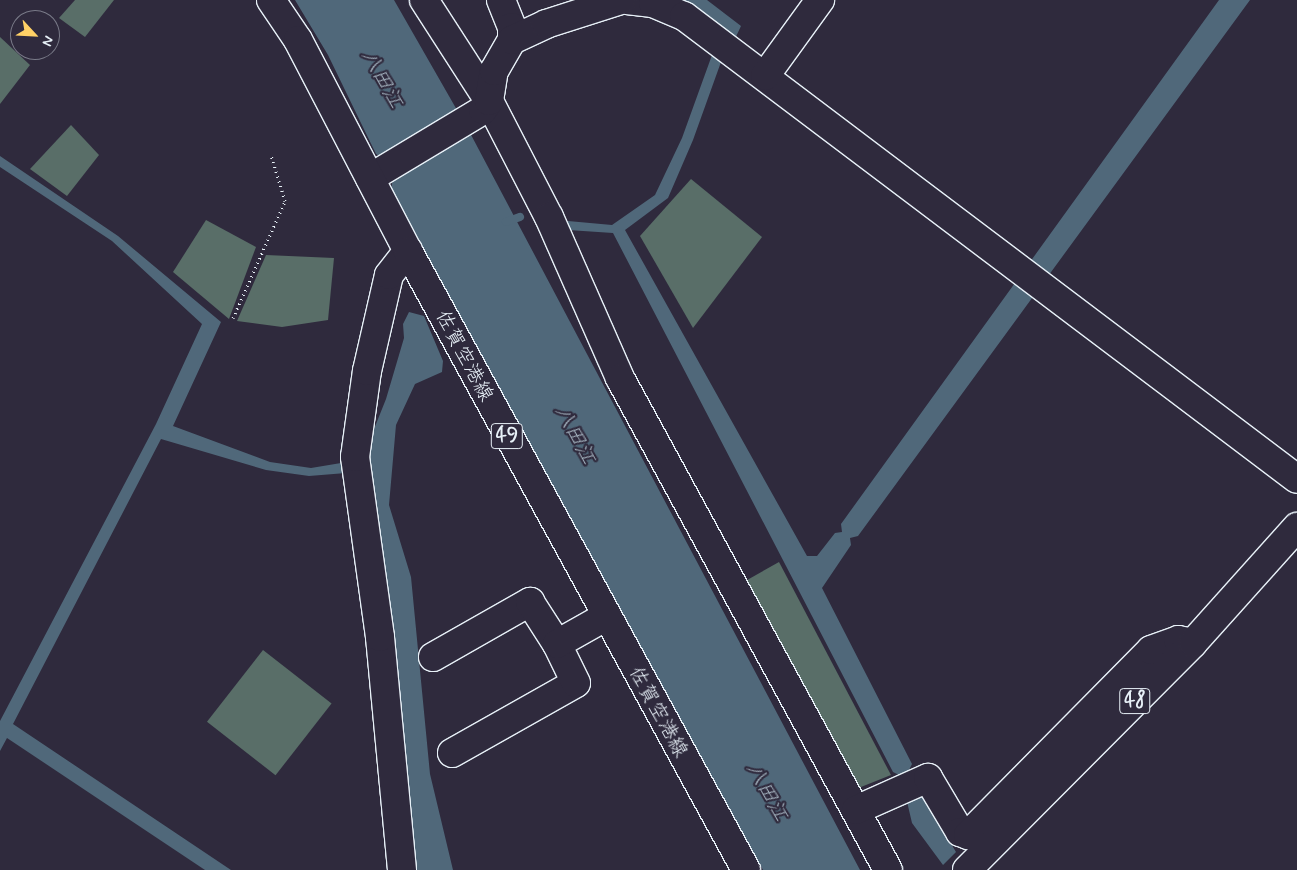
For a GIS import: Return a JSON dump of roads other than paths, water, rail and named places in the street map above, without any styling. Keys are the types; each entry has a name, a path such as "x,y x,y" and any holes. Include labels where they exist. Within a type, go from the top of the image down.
{"street":[{"name":"佐賀空港線","path":"271,0 298,40 374,176 408,251 605,617 746,870"},
{"path":"424,0 549,216 620,378 888,870"},
{"path":"374,176 486,105 494,71 512,40 512,27 501,0"},
{"path":"512,40 546,24 622,0"},
{"path":"627,0 653,3 684,16 1297,480"},
{"path":"765,76 820,0"},
{"path":"402,870 380,637 356,467 367,371 389,275 408,251"},
{"name":"48","path":"967,870 1193,643 1297,526"},
{"path":"434,657 530,602 557,644 576,683 452,753"},
{"path":"557,644 605,617"},
{"path":"856,810 910,784 928,778 960,832 968,835 1151,650 1178,640 1193,643"}],"water":[{"name":"八田江","path":"295,0 394,0 469,131 860,870 763,870 391,190 393,178 384,159 376,154 328,55"},
{"path":"684,0 707,0 741,26 733,43 723,29"},
{"path":"1219,0 1250,0 858,536 850,538 851,545 822,588 912,764 908,772 956,852 943,865 912,823 901,776 893,772 613,233 568,230 568,221 612,225 655,195 682,138 712,55 717,57 721,62 693,140 668,198 625,230 807,556 817,556 835,533 842,532 841,524"},
{"path":"0,156 118,236 221,322 173,426 270,462 311,468 347,462 346,473 309,476 266,470 161,439 13,724 231,870 205,870 7,738 0,751 0,721 156,424 202,324 112,241 0,167"},
{"path":"409,312 424,316 443,361 442,372 415,384 396,425 389,505 411,577 430,774 453,870 412,870 368,462 368,444 386,399 404,338 403,324"}],"waterway":[{"path":"506,222 520,217"}]}
